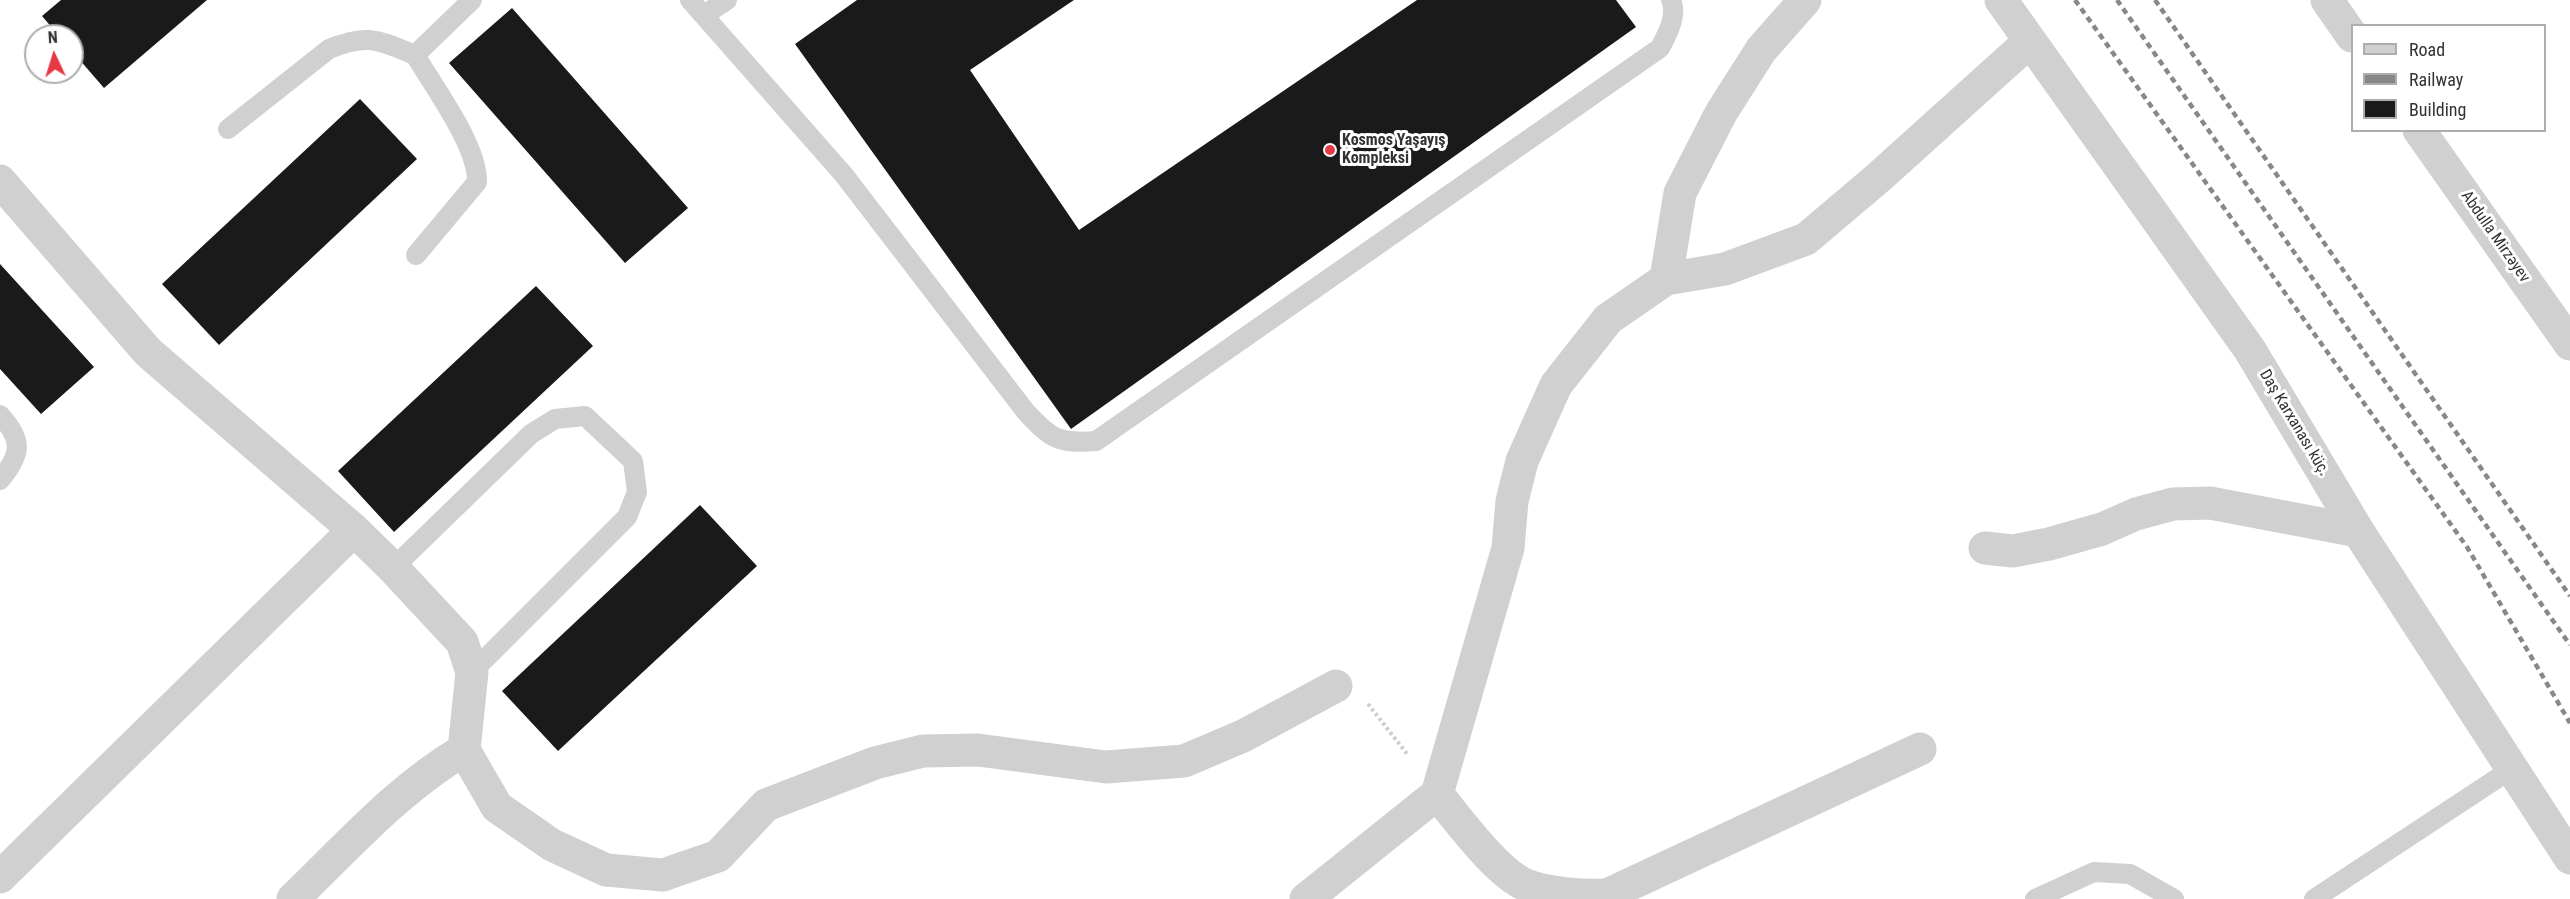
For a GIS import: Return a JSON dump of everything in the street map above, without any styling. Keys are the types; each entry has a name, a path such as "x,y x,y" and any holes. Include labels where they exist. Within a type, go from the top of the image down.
{"street":[{"path":"1666,279 1680,193 1721,113 1761,50 1805,0"},
{"name":"Daş Karxanası küç.","path":"2001,0 2250,350 2358,531 2570,858"},
{"path":"2327,0 2351,35"},
{"path":"1306,899 1437,794 1508,548 1512,501 1522,461 1556,385 1608,319 1666,279 1725,269 1806,239 1878,178 2030,40"},
{"name":"Abdulla Mirzəyev","path":"2420,132 2570,344"},
{"path":"0,181 148,352 354,530 462,642 472,672 465,750 497,807 552,844 606,870 663,875 718,856 766,805 875,763 923,751 978,750 1106,767 1184,761 1243,736 1336,686"},
{"path":"1985,548 2013,551 2049,544 2102,529 2136,514 2173,504 2210,503 2358,531"},
{"path":"0,877 354,530"},
{"path":"1437,794 1493,861 1528,886 1582,896 1607,896 1920,749"},
{"path":"293,899 406,791 439,765 465,750"}],"lane":[{"path":"415,55 472,0"},
{"path":"690,0 844,175 1026,412 1046,433 1072,443 1096,441 1660,48 1670,31 1673,4 1671,0"},
{"path":"704,15 727,0"},
{"path":"228,129 329,49 343,43 373,39 415,55 471,150 477,169 477,182 416,255"},
{"path":"0,415 14,430 18,448 13,465 0,480"},
{"path":"393,568 531,434 555,419 585,416 633,461 637,492 627,517 472,672"},
{"path":"2314,899 2513,768"},
{"path":"2035,899 2094,872 2130,874 2174,899"}],"path":[{"path":"1336,686 1361,693 1437,794"}],"building":[{"path":"61,0 207,0 104,88 84,65 84,24 49,24 42,16"},
{"name":"Kosmos Yaşayış Kompleksi","path":"857,0 1074,0 970,70 1079,230 1417,0 1616,0 1636,27 1071,429 795,44"},
{"path":"512,8 688,208 625,263 449,63"},
{"path":"360,99 417,159 219,345 162,284"},
{"path":"0,264 94,367 41,414 0,369"},
{"path":"536,286 593,346 394,532 338,471"},
{"path":"700,505 757,566 558,751 502,691"}],"railway":[{"path":"2075,0 2467,547 2570,723"},
{"path":"2117,0 2570,645"},
{"path":"2155,0 2570,596"}],"place":[{"name":"Kosmos Yaşayış Kompleksi","path":"1330,150"}]}
